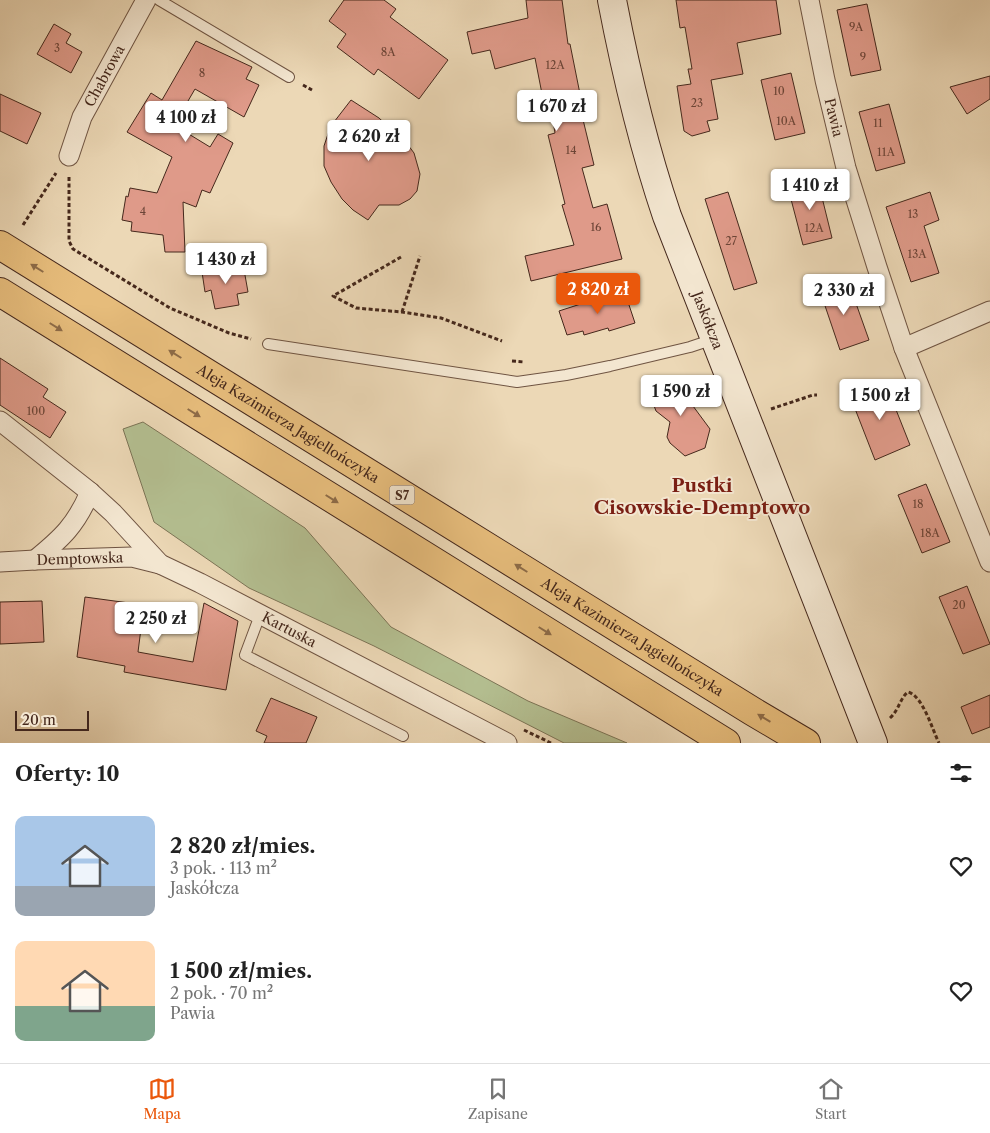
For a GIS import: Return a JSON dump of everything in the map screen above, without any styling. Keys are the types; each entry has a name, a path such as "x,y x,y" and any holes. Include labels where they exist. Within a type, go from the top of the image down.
{"highway":[{"name":"Aleja Kazimierza Jagiellończyka","path":"0,245 806,743"},
{"path":"0,292 726,743"}],"street":[{"name":"Chabrowa","path":"69,156 82,117 146,0"},
{"name":"Jaskółcza","path":"612,0 626,68 666,216 873,743"},
{"name":"Pawia","path":"809,0 825,80 846,168 877,267 904,348 990,562"},
{"path":"904,348 990,311"},
{"name":"Kartuska","path":"0,421 90,492 160,564 507,743"},
{"path":"35,560 58,542 71,528 84,507 90,492"},
{"name":"Demptowska","path":"0,562 132,557 160,564"}],"lane":[{"path":"159,0 289,77"},
{"path":"268,344 517,382 566,376 690,347 714,339"},
{"path":"260,615 246,655 403,736"}],"path":[{"path":"69,156 69,240 73,249 170,308 229,333 268,344"},
{"path":"23,225 51,181"},
{"path":"402,312 420,256"},
{"path":"401,257 333,296 356,308 441,318 502,341"},
{"path":"773,408 817,395"},
{"path":"888,716 890,718 894,715 905,693 914,693 922,704 939,743"},
{"path":"516,726 551,743"}],"green space":[{"path":"143,422 305,528 391,627 528,701 627,743 564,743 374,646 249,588 154,522 123,429"}],"building":[{"path":"344,0 384,0 396,9 390,17 448,60 419,99 378,69 374,75 337,47 346,34 329,21"},
{"path":"526,0 562,0 568,44 570,44 581,99 578,99 594,165 582,168 593,208 607,204 622,259 531,281 525,256 574,245 562,205 565,204 548,135 555,133 549,98 543,99 535,58 495,69 490,50 472,54 467,32 528,18"},
{"path":"676,0 776,0 781,34 737,43 743,74 711,80 718,119 707,121 710,131 692,136 684,131 677,86 691,84 688,69 692,69 685,27 680,28"},
{"path":"867,4 881,70 851,76 837,10"},
{"path":"54,24 71,34 66,43 82,52 71,73 37,54"},
{"path":"196,41 252,67 246,79 259,85 244,117 195,89 174,125 210,147 218,134 233,143 210,193 202,190 196,207 183,202 185,252 165,252 163,235 131,231 132,222 122,220 126,196 128,197 130,188 157,193 172,157 127,132 151,93 162,100"},
{"path":"791,73 805,133 775,140 761,80"},
{"path":"990,76 990,99 967,114 950,87"},
{"path":"0,94 41,113 27,144 0,131"},
{"path":"351,100 379,118 408,145 414,153 420,174 417,191 410,199 399,205 379,205 368,220 353,210 342,199 331,182 324,166 324,146 329,131"},
{"path":"889,104 905,163 876,171 859,112"},
{"path":"817,177 832,238 803,245 787,184"},
{"path":"728,192 757,283 734,290 705,199"},
{"path":"930,192 939,220 924,226 939,273 911,282 886,207"},
{"path":"243,264 248,292 237,294 239,305 215,309 211,290 205,292 202,272"},
{"path":"848,281 869,340 840,350 820,291"},
{"path":"624,290 635,323 609,331 608,328 584,335 583,331 567,335 559,311"},
{"path":"0,358 48,389 43,397 66,412 50,438 0,405"},
{"path":"677,378 692,389 695,396 693,406 710,429 705,448 685,456 670,443 667,437 670,422 656,411 653,403 656,385"},
{"path":"885,382 910,445 875,460 852,401 858,399 856,394"},
{"path":"926,484 950,542 922,553 898,495"},
{"path":"967,586 990,644 963,654 939,597"},
{"path":"85,597 144,605 138,652 193,662 204,603 238,621 226,690 124,672 125,666 77,657"},
{"path":"42,601 44,642 0,644 0,602"},
{"path":"990,695 990,727 972,734 961,707"},
{"path":"271,698 317,717 306,743 264,743 267,736 256,731"}],"district":[{"name":"Pustki Cisowskie-Demptowo","path":"702,496"}]}
